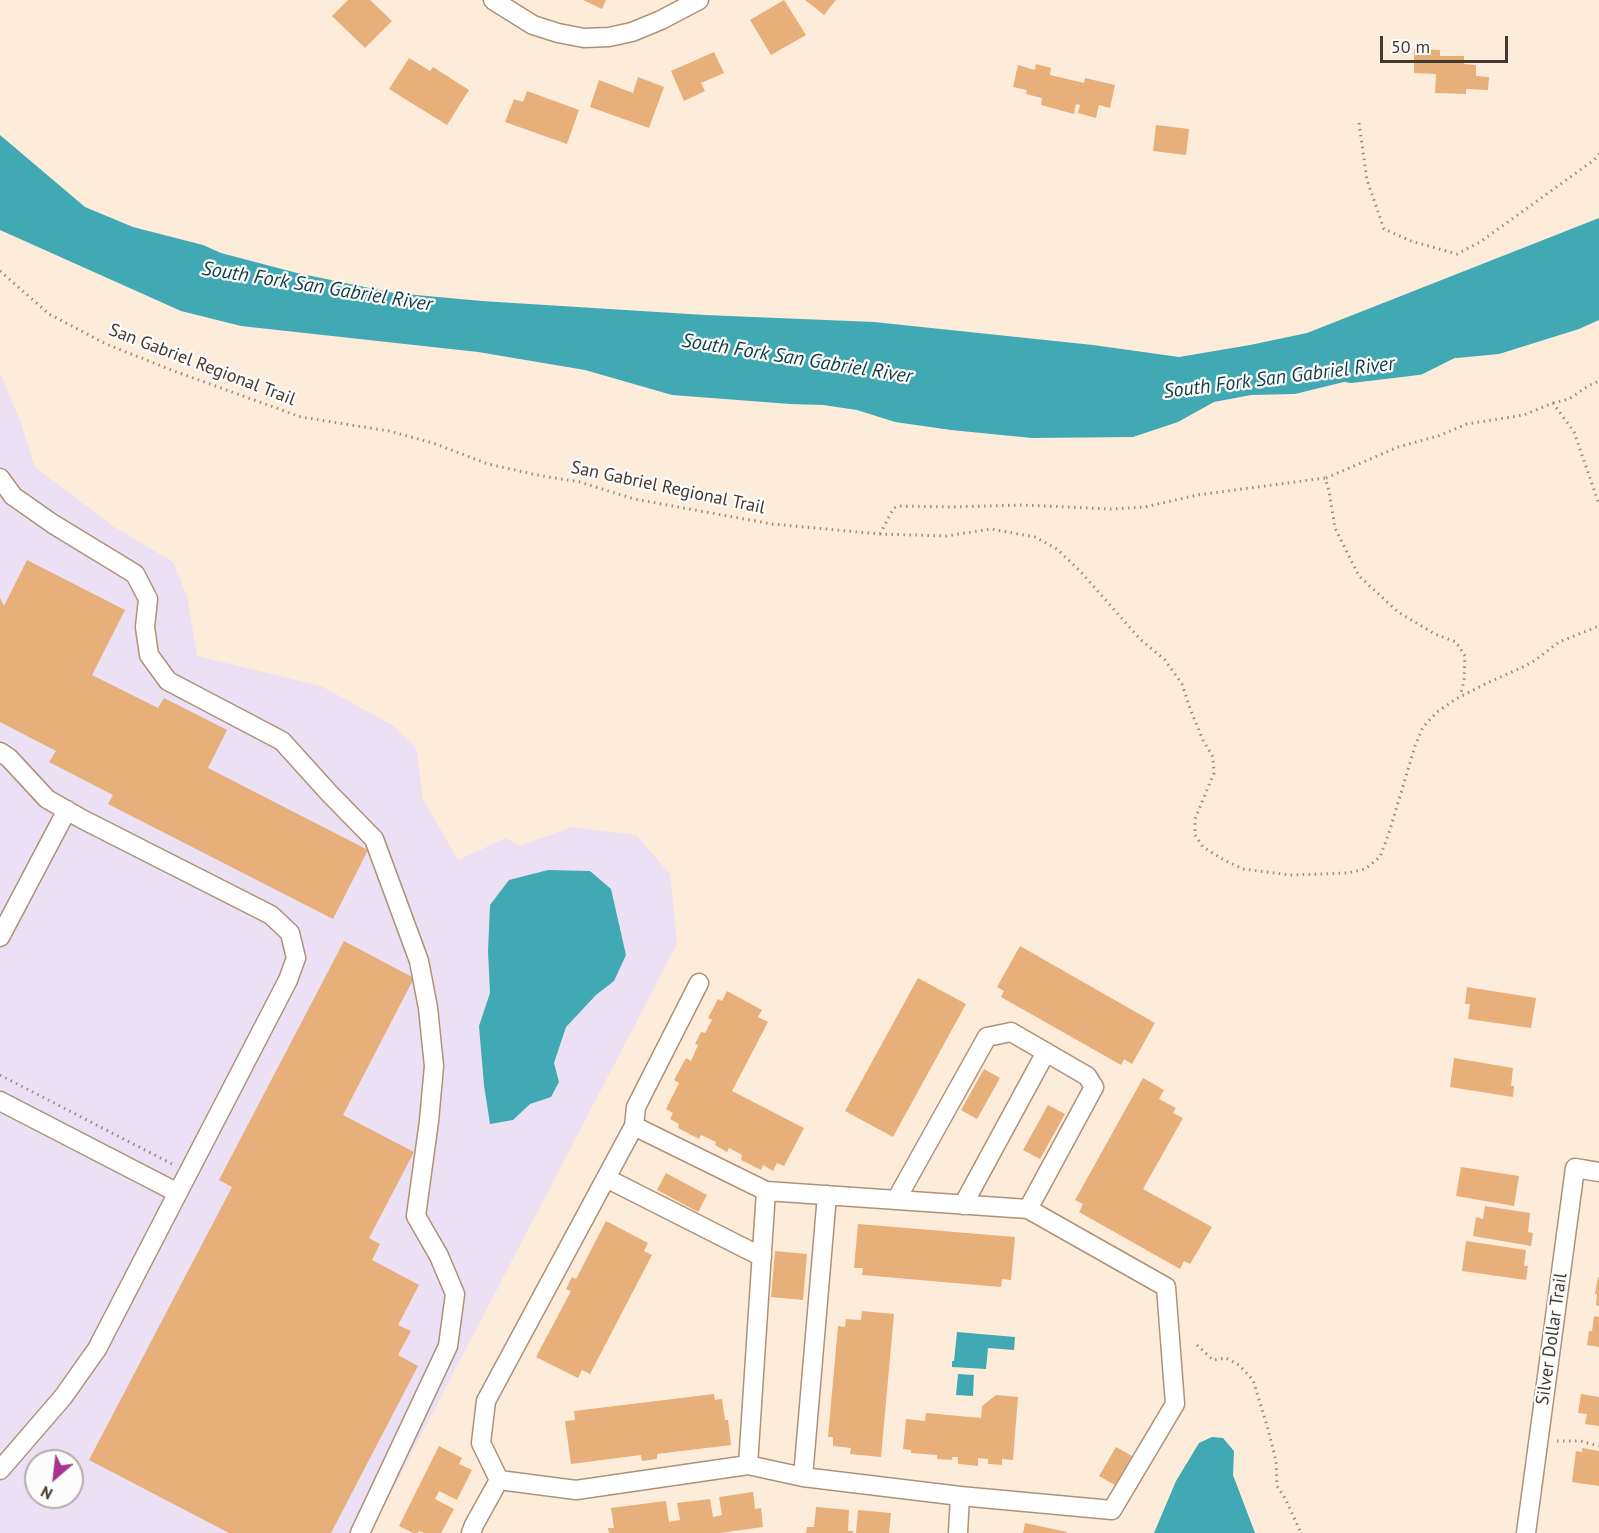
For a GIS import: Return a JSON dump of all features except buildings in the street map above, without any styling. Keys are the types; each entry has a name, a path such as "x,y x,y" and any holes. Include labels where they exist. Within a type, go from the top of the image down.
{"street":[{"path":"493,0 533,25 584,38 609,37 632,32 699,0"},
{"path":"0,478 13,496 53,524 135,574 148,599 145,627 149,655 168,681 282,741 374,839 419,961 428,1008 434,1066 416,1216 440,1256 455,1293 448,1346 360,1533"},
{"path":"0,752 47,800 271,915 290,933 296,958 288,980 97,1349 63,1397 0,1470"},
{"path":"0,937 67,810"},
{"path":"499,1480 482,1443 486,1401 634,1126 636,1107 699,983"},
{"path":"896,1200 987,1037 1011,1032 1087,1076 1094,1087 1028,1209"},
{"path":"963,1205 1046,1052"},
{"path":"0,1101 178,1193"},
{"path":"499,1480 576,1490 748,1465 803,1477 960,1496 1112,1510 1175,1404 1166,1287 1028,1209 766,1191 634,1126"},
{"name":"Silver Dollar Trail","path":"1526,1533 1575,1168 1599,1172"},
{"path":"606,1178 762,1257"},
{"path":"748,1465 766,1191"},
{"path":"803,1477 827,1195"},
{"path":"471,1533 499,1480"},
{"path":"958,1533 960,1496"}],"path":[{"path":"1359,123 1367,180 1384,229 1411,241 1457,254 1480,242 1599,155"},
{"name":"San Gabriel Regional Trail","path":"0,271 49,314 106,344 301,417 389,431 433,443 488,464 537,476 580,482 634,498 772,524 880,534 946,536 991,529 1035,537 1065,556 1140,639 1165,660 1182,684 1203,740 1213,757 1214,773 1195,819 1195,835 1203,847 1243,869 1292,875 1348,873 1365,868 1380,856 1415,746 1423,727 1437,712 1460,696 1521,668 1559,642 1599,626"},
{"path":"880,534 891,513 898,506 1022,505 1111,509 1145,507 1197,495 1325,478 1398,447 1438,436 1467,424 1524,415 1569,399 1599,381"},
{"path":"1553,403 1574,432 1599,504"},
{"path":"1325,478 1335,528 1359,576 1398,612 1435,634 1456,642 1465,656 1464,681 1460,696"},
{"path":"0,1075 189,1172"},
{"path":"1197,1346 1213,1360 1226,1358 1239,1365 1253,1380 1276,1461 1277,1486 1301,1533"},
{"path":"1555,1441 1580,1441 1599,1446"}],"shaded area":[{"path":"0,373 21,423 35,467 113,526 173,562 187,596 197,656 321,686 392,725 416,747 423,799 458,860 506,838 520,846 572,827 636,835 670,874 677,944 370,1533 0,1533"}],"water":[{"path":"0,135 85,207 133,227 297,273 394,293 705,315 874,322 1093,345 1179,357 1307,333 1599,218 1599,320 1579,329 1499,354 1457,358 1424,352 1410,354 1356,379 1295,394 1251,395 1214,402 1178,422 1133,437 1032,438 951,430 895,422 857,410 823,405 672,395 585,370 478,352 241,326 181,311 0,230"},
{"path":"548,870 590,871 611,889 626,955 614,981 596,995 566,1027 554,1063 559,1082 551,1097 530,1104 513,1120 490,1124 479,1026 490,993 488,951 490,905 509,880"},
{"path":"957,1332 1015,1337 1014,1350 988,1348 986,1369 952,1367"},
{"path":"958,1374 974,1375 973,1396 956,1395"},
{"path":"1212,1437 1223,1438 1234,1451 1233,1475 1255,1533 1154,1533 1176,1481 1199,1443"}],"waterway":[{"name":"South Fork San Gabriel River","path":"1350,368 1417,360 1467,335"}]}
